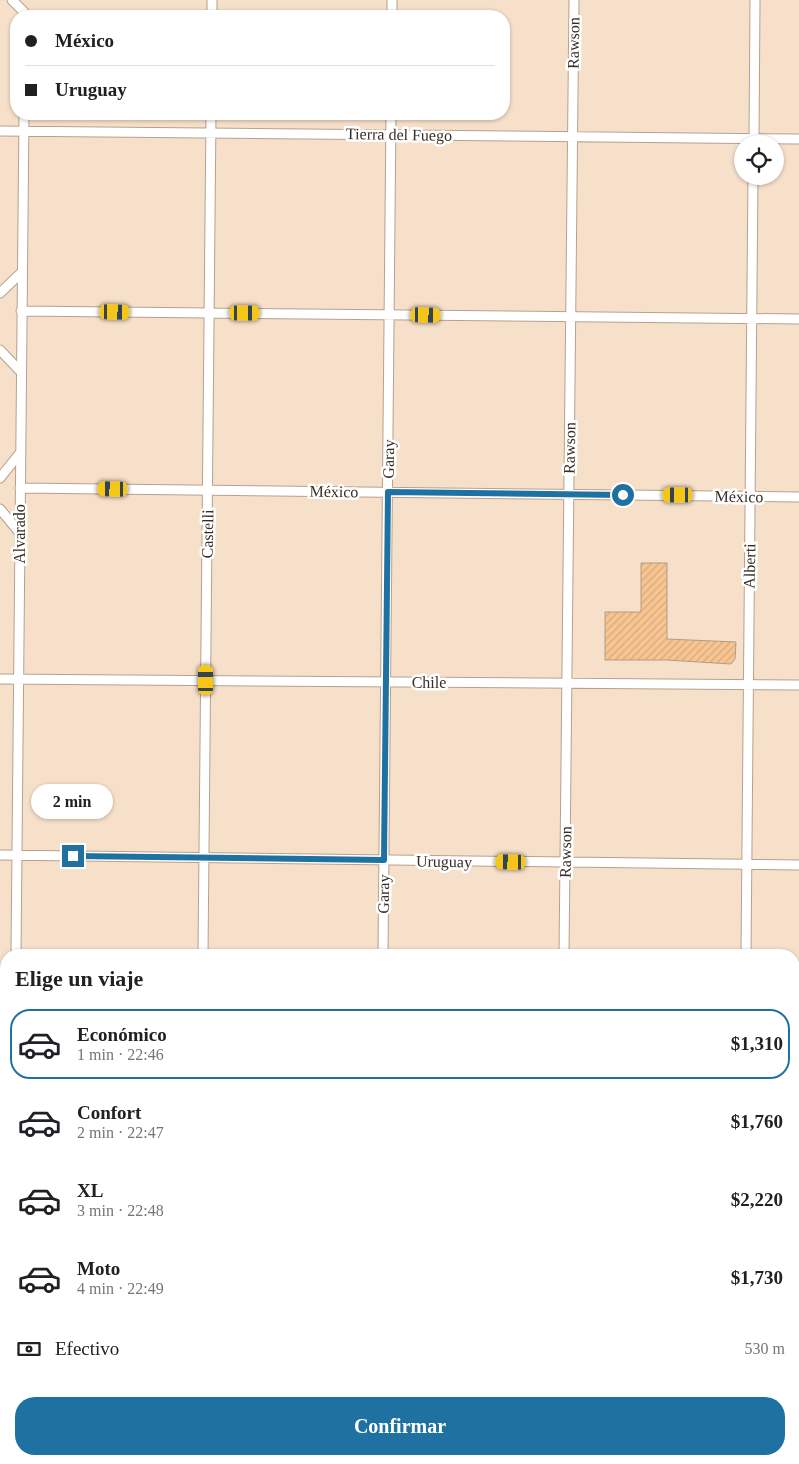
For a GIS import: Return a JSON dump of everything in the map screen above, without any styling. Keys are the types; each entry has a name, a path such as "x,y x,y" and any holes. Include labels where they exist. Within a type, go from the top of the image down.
{"street":[{"path":"12,0 21,10"},
{"name":"Rawson","path":"564,949 574,0"},
{"path":"754,135 755,0"},
{"name":"Alvarado","path":"16,949 24,120"},
{"name":"Castelli","path":"203,949 211,120"},
{"name":"Garay","path":"383,949 391,120"},
{"name":"Tierra del Fuego","path":"0,131 572,136 734,140"},
{"name":"Tierra del Fuego","path":"784,139 799,138"},
{"name":"Alberti","path":"746,949 753,185"},
{"path":"0,293 22,272"},
{"path":"21,311 799,319"},
{"path":"0,350 21,372"},
{"path":"0,478 20,452"},
{"name":"México","path":"20,488 799,497"},
{"path":"0,509 19,532"},
{"name":"Chile","path":"0,679 799,685"},
{"name":"Uruguay","path":"0,855 799,865"}],"building":[{"path":"641,563 667,563 667,639 736,642 735,659 731,664 667,660 605,660 605,612 641,612"}],"route":[{"path":"73,856 384,860 388,492 623,495"}]}
